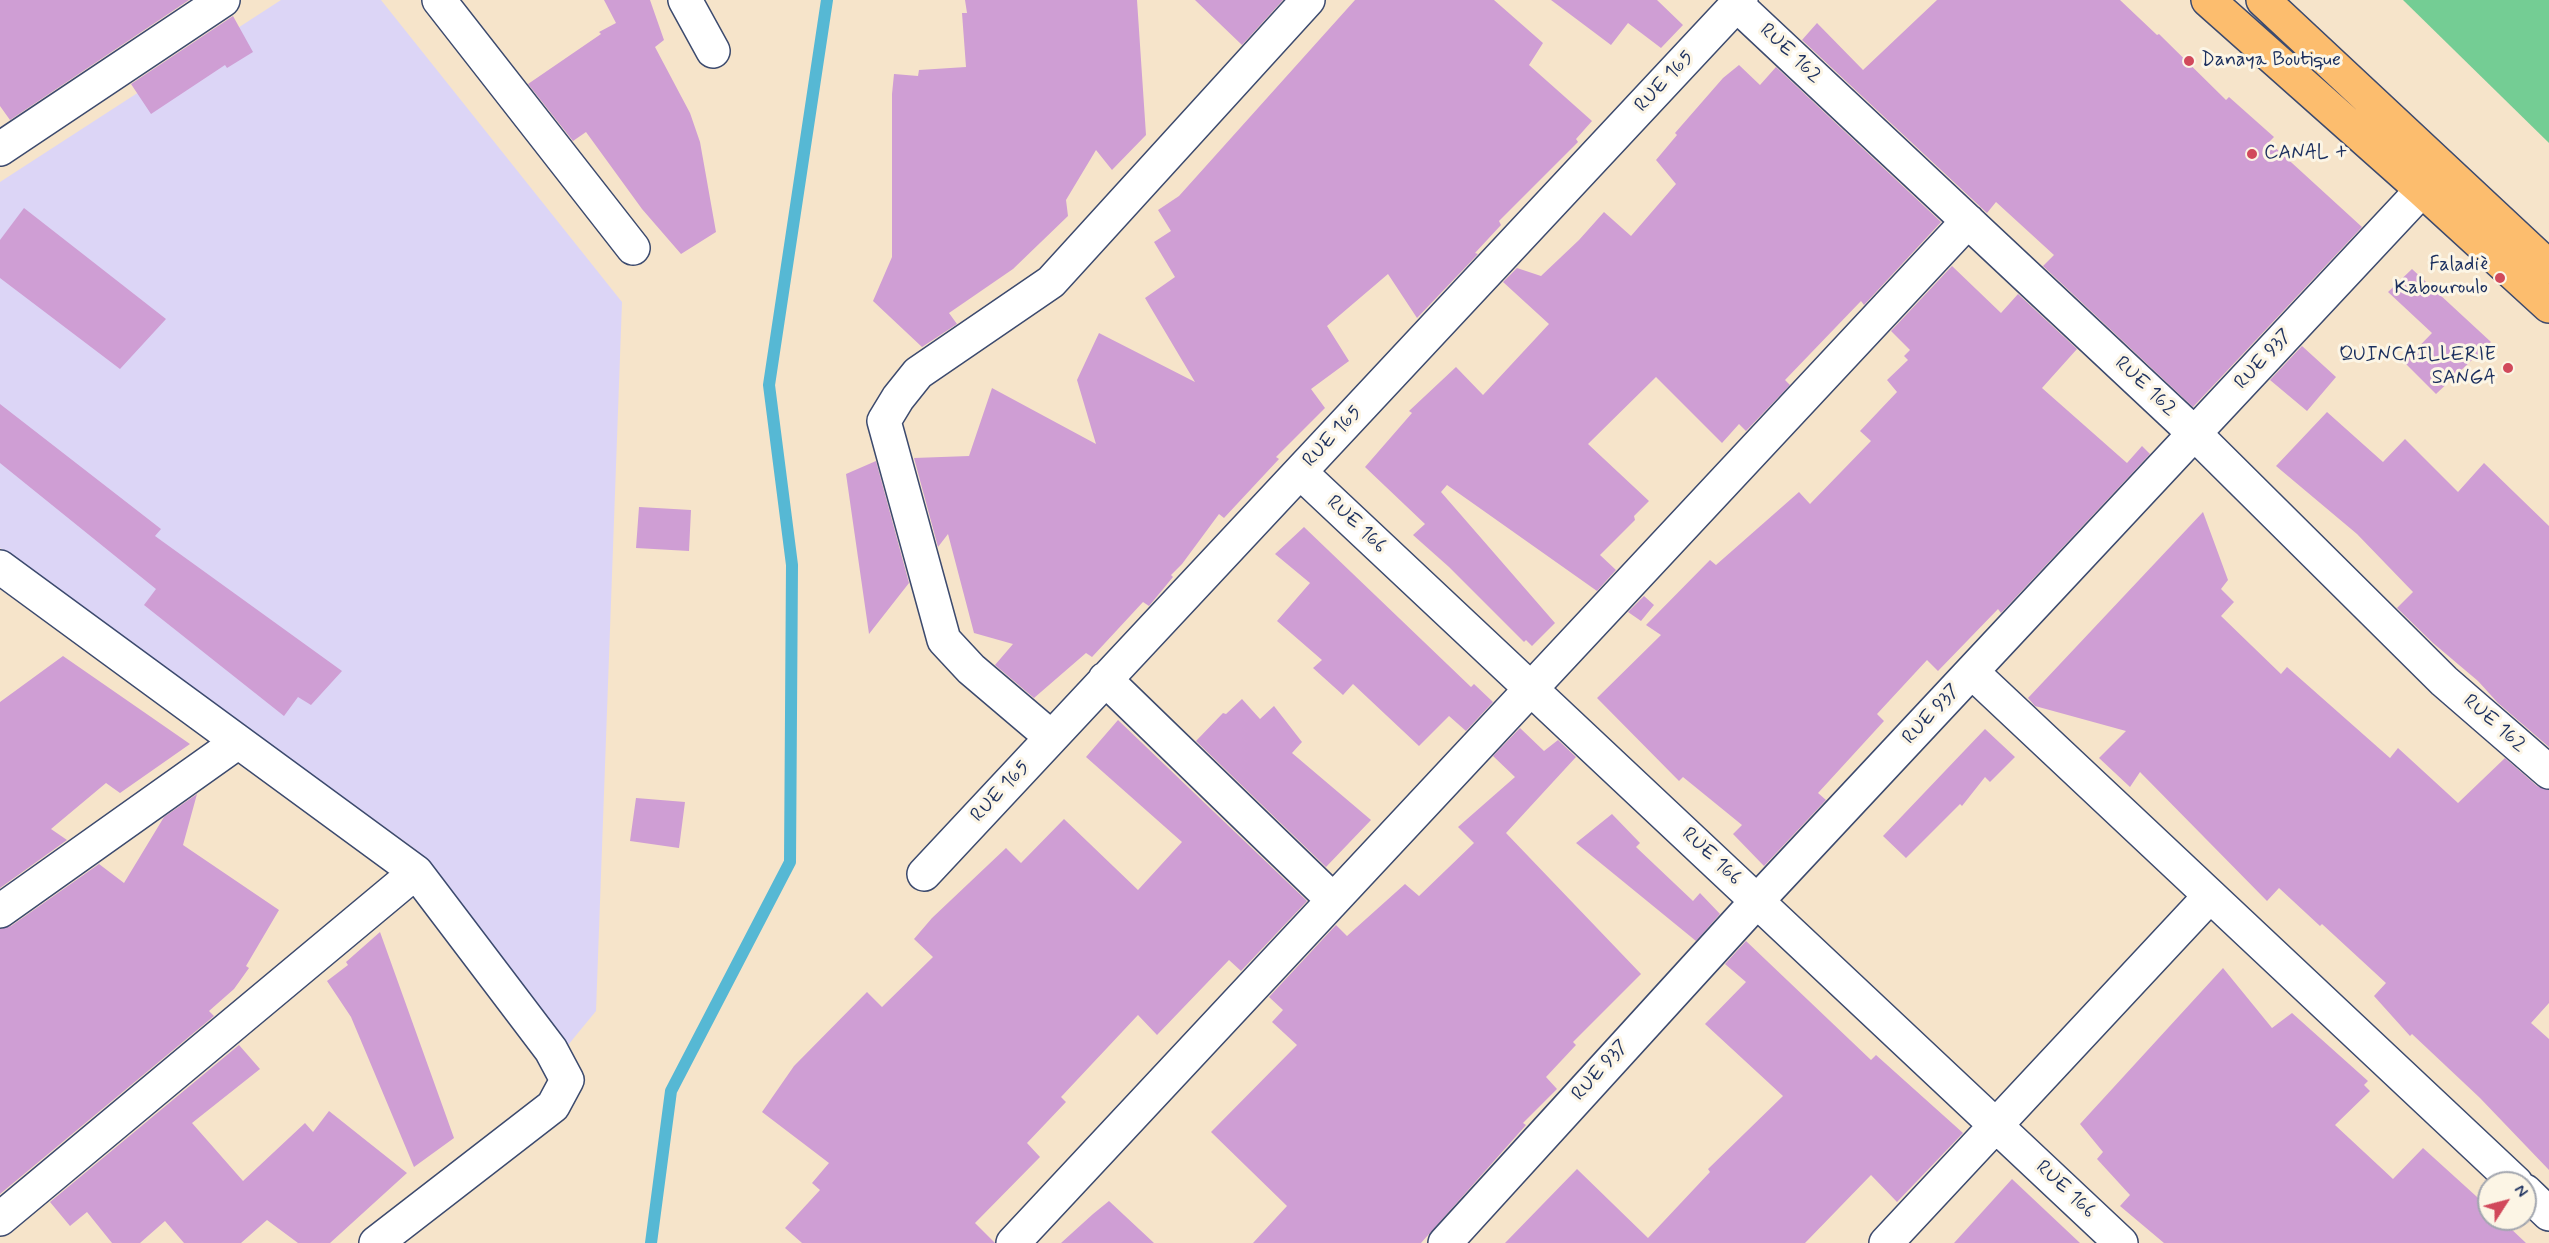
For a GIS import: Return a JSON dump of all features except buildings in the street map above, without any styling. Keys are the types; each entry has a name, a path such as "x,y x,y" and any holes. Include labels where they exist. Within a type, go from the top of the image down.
{"main road":[{"path":"2208,0 2549,306"},
{"path":"2264,0 2549,267"}],"street":[{"path":"0,149 223,0"},
{"path":"439,0 633,248"},
{"path":"685,0 713,51"},
{"path":"1051,737 971,669 944,640 884,421 898,398 918,373 1051,282 1308,0"},
{"name":"RUE 165","path":"924,874 1739,2"},
{"name":"RUE 162","path":"1739,2 2195,434 2444,681 2549,772"},
{"name":"RUE 937","path":"1445,1243 1757,901 2422,190"},
{"path":"1012,1243 1968,221"},
{"name":"RUE 166","path":"1300,472 2121,1243"},
{"path":"0,567 416,872 551,1050 567,1080 553,1106 376,1243"},
{"path":"1972,672 2503,1171"},
{"path":"1106,679 1333,900"},
{"path":"0,911 238,741"},
{"path":"0,1220 416,872"},
{"path":"1886,1243 2210,896"},
{"path":"2537,1202 2549,1214"}],"shaded area":[{"path":"281,0 381,0 622,302 596,1011 564,1050 415,849 0,548 0,182"}],"green space":[{"path":"2403,0 2549,0 2549,143"}],"waterway":[{"path":"651,1243 671,1091 790,862 792,565 769,385 827,0"}],"place":[{"name":"Danaya Boutique","path":"2189,61"},
{"name":"CANAL +","path":"2252,154"},
{"name":"Faladiè Kabouroulo","path":"2500,278"},
{"name":"QUINCAILLERIE SANGA","path":"2508,368"}]}
